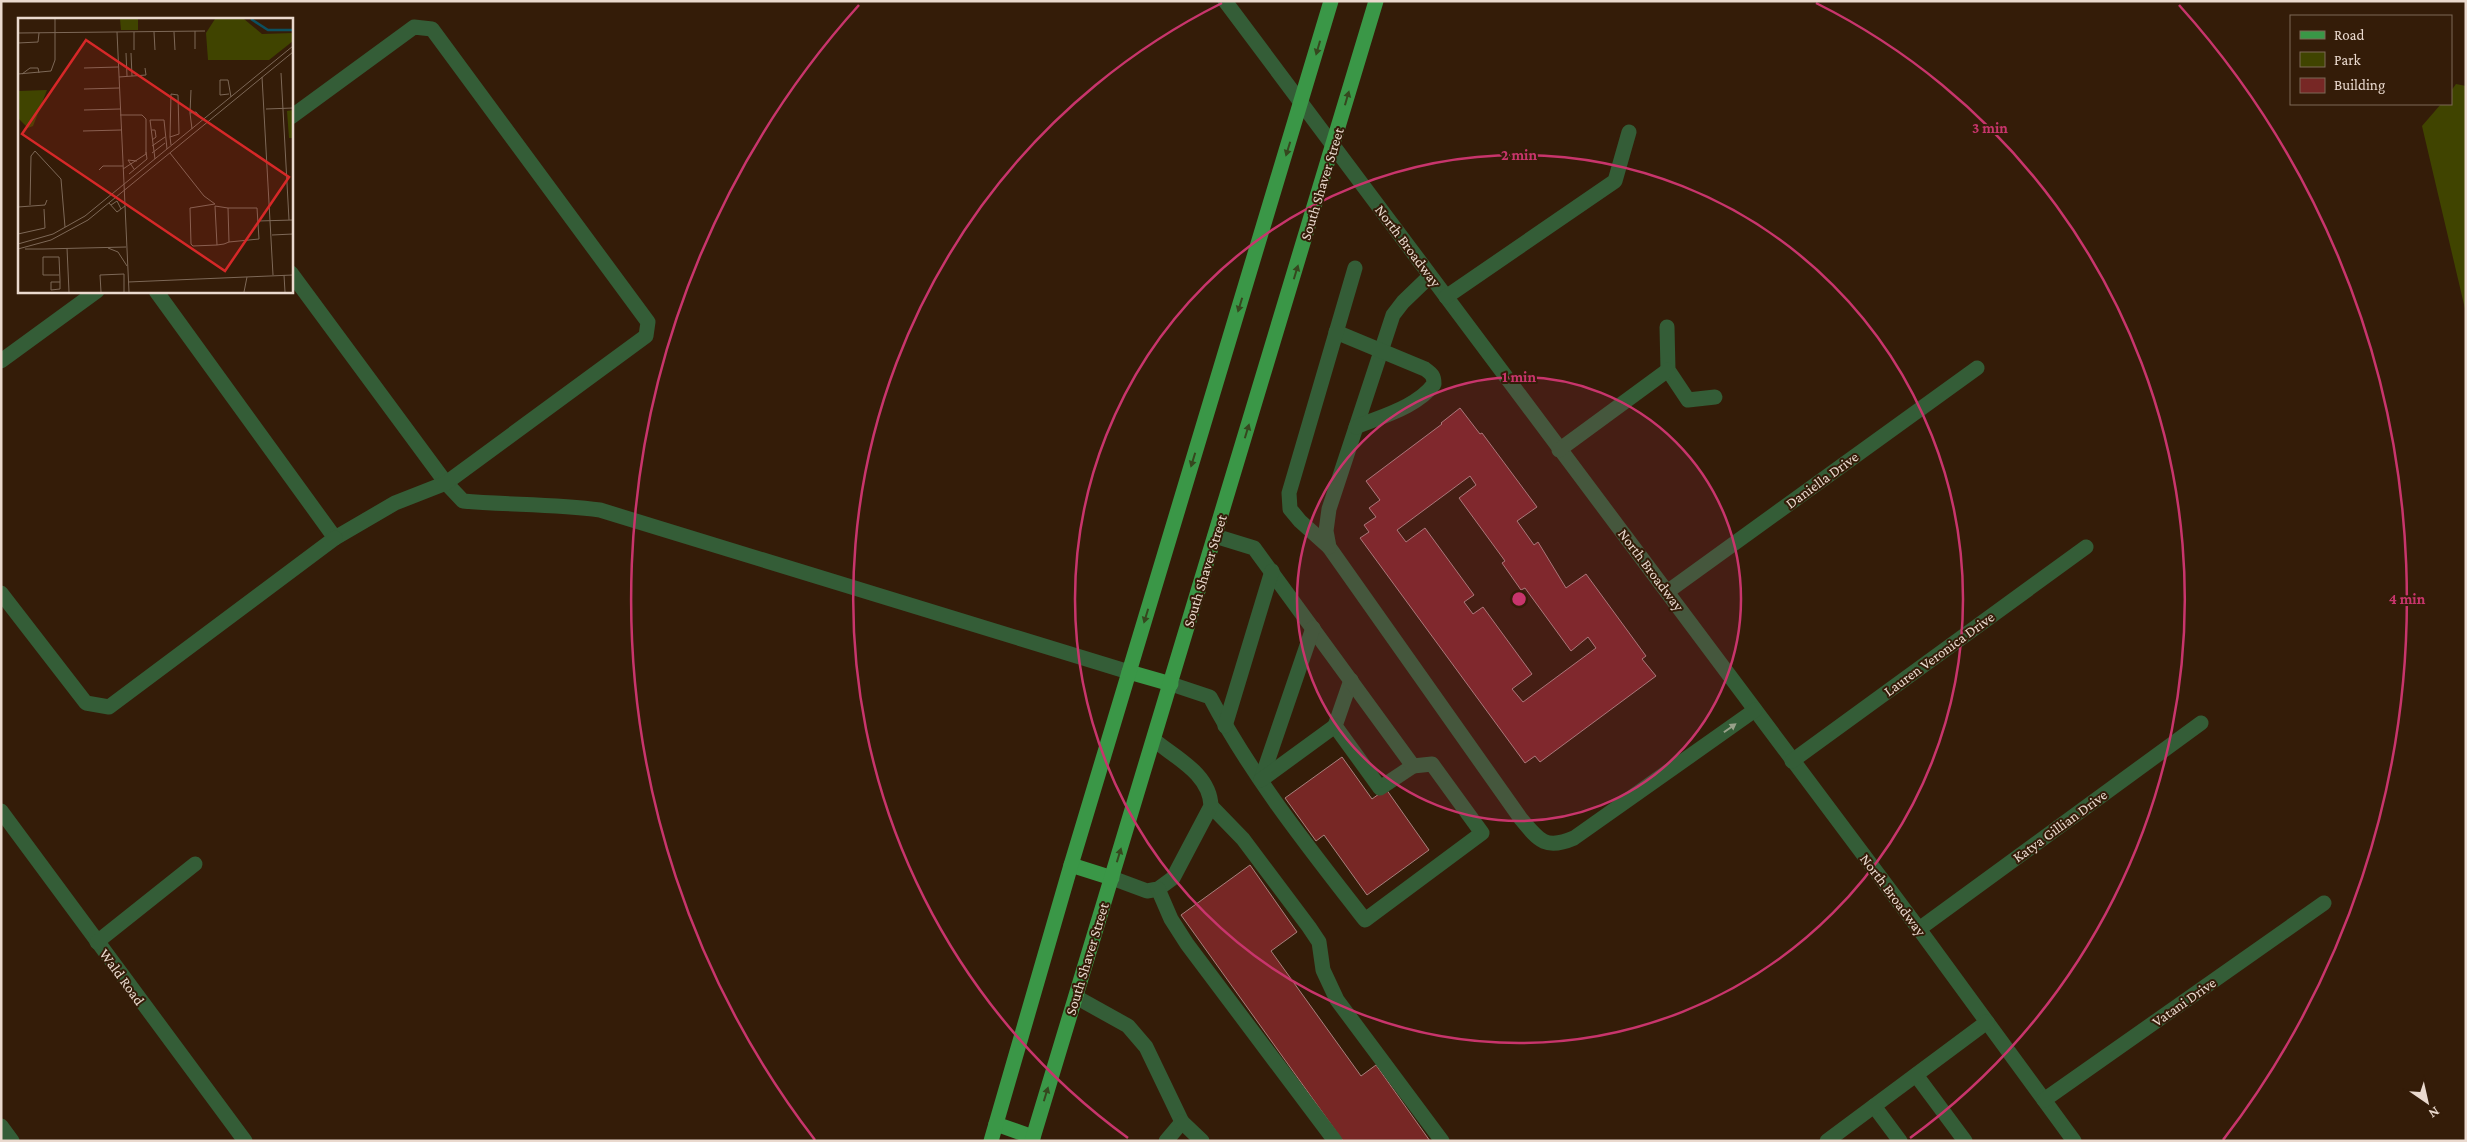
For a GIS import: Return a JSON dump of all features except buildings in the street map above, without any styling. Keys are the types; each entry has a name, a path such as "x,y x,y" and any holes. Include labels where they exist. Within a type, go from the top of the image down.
{"main road":[{"path":"991,1141 1071,865 1331,1"},
{"name":"South Shaver Street","path":"1037,1140 1076,997 1376,1"},
{"path":"1129,672 1171,684"},
{"path":"1071,865 1112,878"},
{"path":"996,1124 1037,1140"}],"street":[{"name":"North Broadway","path":"1225,1 1334,145 1559,450 1756,710 2074,1141"},
{"path":"4,601 86,703 108,707 335,538 395,502 446,483 646,336 648,322 432,30 414,27 292,116"},
{"path":"1446,297 1615,181 1629,132"},
{"path":"1355,268 1289,493 1290,509 1300,521 1329,547 1534,835 1545,843 1558,845 1574,838 1756,710"},
{"path":"292,274 446,483 463,501 518,505 562,504 600,510 1129,672"},
{"path":"1329,547 1326,531 1329,508 1393,316 1403,302 1430,276"},
{"path":"1,360 96,292"},
{"path":"157,292 335,538"},
{"path":"1666,327 1668,370 1688,400 1715,397"},
{"path":"1336,332 1425,369 1432,374 1434,384 1417,400 1356,427"},
{"name":"Daniella Drive","path":"1667,592 1977,368"},
{"path":"1559,450 1668,370"},
{"path":"1216,536 1254,548 1413,766"},
{"name":"Lauren Veronica Drive","path":"1792,761 2086,547"},
{"path":"1225,726 1272,571"},
{"path":"1261,780 1313,628"},
{"path":"1261,780 1335,726 1351,680"},
{"path":"1171,684 1210,697 1225,726 1261,780 1365,920 1482,833 1432,764 1413,766 1380,788 1335,726"},
{"name":"Katya Gillian Drive","path":"1919,929 2201,723"},
{"path":"1112,878 1147,891 1158,889 1173,878 1211,806 1211,792 1198,774 1154,740"},
{"path":"1211,806 1243,839 1319,942 1323,970 1337,1000 1442,1141"},
{"name":"Wald Road","path":"1,811 245,1141"},
{"path":"97,942 195,864"},
{"path":"1158,889 1170,919 1186,944 1335,1141"},
{"name":"Vatani Drive","path":"2044,1100 2324,904"},
{"path":"1076,997 1128,1026 1146,1047 1182,1122 1202,1141"},
{"path":"1827,1141 1987,1022"},
{"path":"1916,1075 1965,1141"},
{"path":"1874,1106 1900,1141"},
{"path":"1166,1141 1182,1122"},
{"path":"1,1126 12,1141"}],"green space":[{"path":"2456,84 2466,86 2466,313 2422,126 2440,105 2452,105 2452,90"}]}
